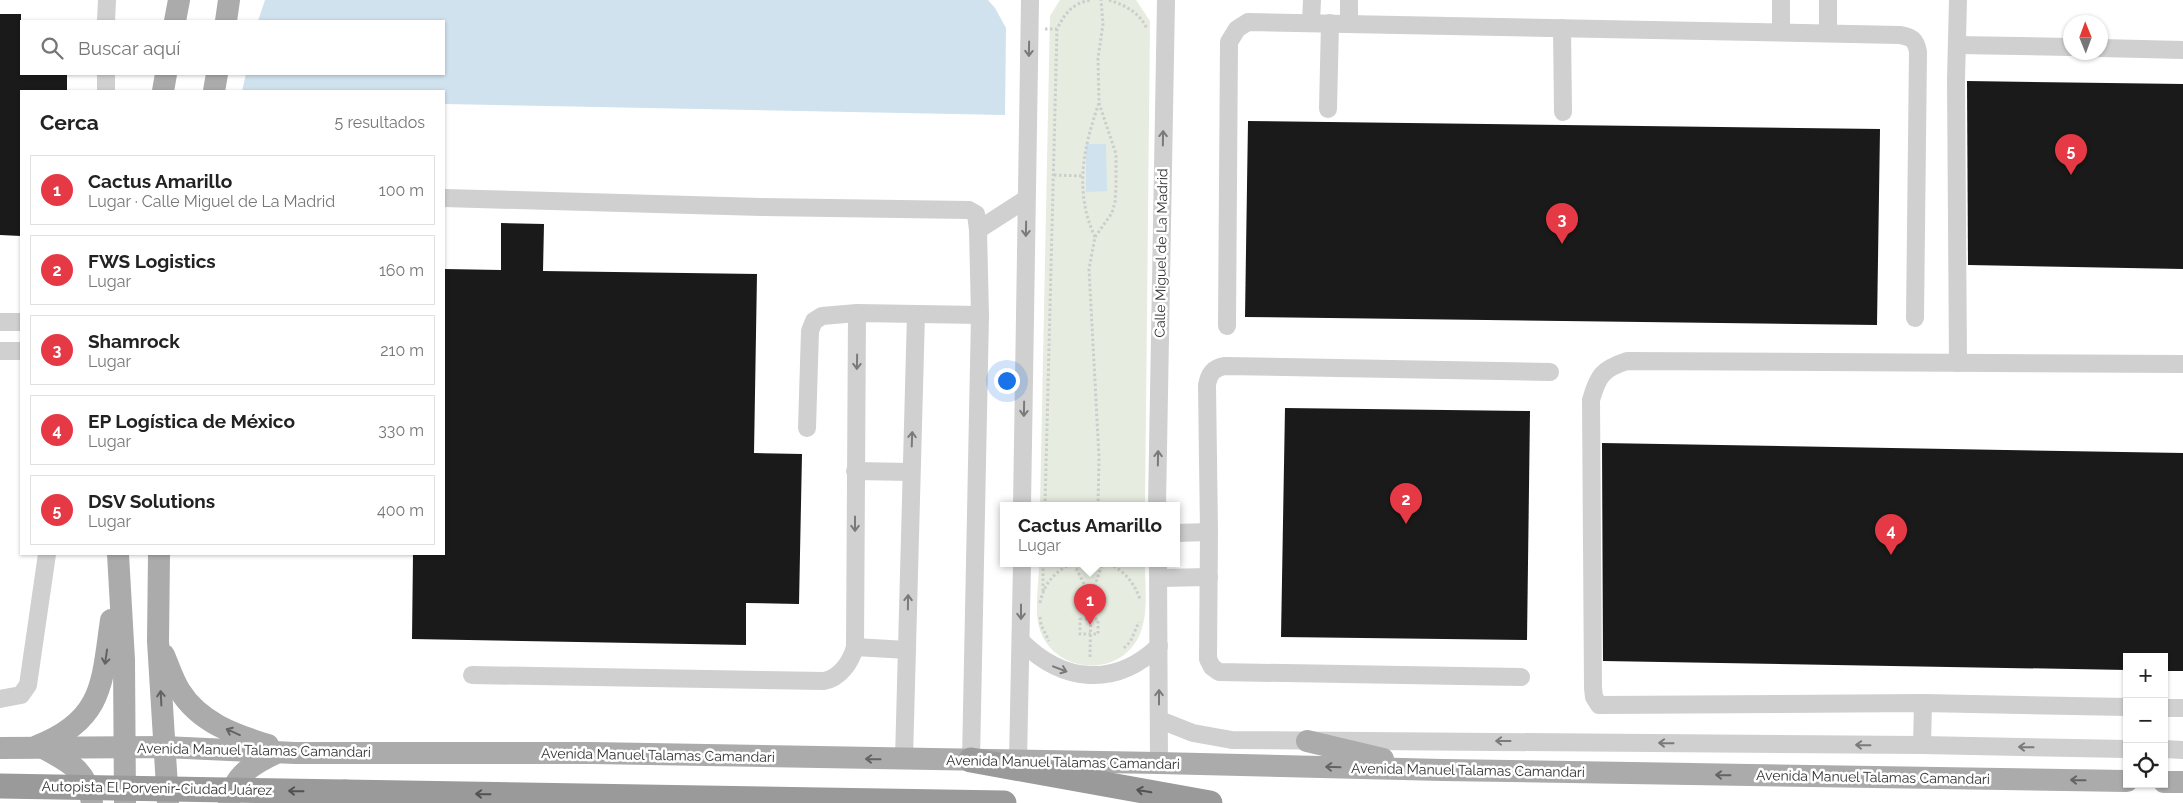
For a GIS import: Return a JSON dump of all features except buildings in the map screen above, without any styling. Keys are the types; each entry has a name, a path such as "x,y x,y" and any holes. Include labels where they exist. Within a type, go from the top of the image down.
{"highway":[{"path":"971,760 1210,803"},
{"name":"Autopista El Porvenir-Ciudad Juárez","path":"0,786 1004,803"}],"main road":[{"path":"175,20 179,0"},
{"path":"226,20 229,0"},
{"path":"163,90 166,75"},
{"path":"214,90 217,75"},
{"path":"159,555 158,641 168,803"},
{"path":"118,564 124,660 125,803"},
{"path":"37,748 84,717 96,699 102,684 118,564"},
{"path":"158,641 179,690 199,714 214,724 286,753"},
{"path":"1307,741 1443,770"},
{"name":"Avenida Manuel Talamas Camandari","path":"0,748 164,747 286,753 592,753 2123,781"},
{"path":"37,748 75,767 84,776 89,786 92,803"},
{"path":"229,803 232,788 239,777 257,762 286,753"},
{"path":"2168,782 2183,782"}],"street":[{"path":"106,20 107,0"},
{"path":"1022,502 1030,0"},
{"name":"Calle Miguel de La Madrid","path":"1157,502 1166,0"},
{"path":"1311,22 1312,0"},
{"path":"1349,0 1349,24"},
{"path":"1781,0 1781,32"},
{"path":"1828,0 1828,33"},
{"path":"1958,0 1958,363"},
{"path":"1226,326 1229,42 1236,29 1248,22 1828,33 1900,35 1913,38 1917,44 1915,318"},
{"path":"1328,109 1330,23"},
{"path":"1562,28 1563,112"},
{"path":"1957,45 2063,47"},
{"path":"2108,48 2183,50"},
{"path":"106,75 106,90"},
{"path":"445,198 969,210 976,214 980,315 971,760"},
{"path":"978,230 1026,199"},
{"path":"806,428 810,331 814,321 822,316 857,313 980,315"},
{"path":"472,675 824,681 834,678 852,657 854,647 857,313"},
{"path":"904,759 916,314"},
{"path":"11,351 20,365"},
{"path":"2123,707 1923,702 1599,704 1594,697 1593,688 1591,400 1602,373 1610,366 1627,361 2183,364"},
{"path":"1521,677 1219,672 1212,667 1208,660 1207,385 1208,378 1213,371 1218,367 1225,366 1550,372"},
{"path":"855,471 911,472"},
{"path":"1180,533 1209,532"},
{"path":"0,698 21,695 28,685 47,555"},
{"path":"1018,760 1022,567"},
{"path":"1160,763 1159,571 1209,577"},
{"path":"1021,641 1035,655 1051,666 1070,672 1090,674 1109,674 1128,668 1146,659 1159,646"},
{"path":"854,647 907,650"},
{"path":"1922,745 1923,702"},
{"path":"2168,708 2183,708"},
{"path":"1160,720 1193,733 1232,740 1922,745 2123,749"},
{"path":"2168,749 2183,750"}],"path":[{"path":"1045,502 1057,29 1071,7 1091,0"},
{"path":"1098,502 1099,457 1089,269 1095,237 1112,213 1116,187 1116,154 1099,103 1098,58 1103,24 1101,0"},
{"path":"1095,237 1086,219 1083,176 1084,154 1088,134 1099,103"},
{"path":"1054,175 1083,176"},
{"path":"1043,567 1043,592 1039,608 1041,625 1048,640 1054,646"},
{"path":"1043,592 1050,579 1065,567"},
{"path":"1074,567 1091,598"},
{"path":"1090,660 1091,598 1101,567"},
{"path":"1114,567 1127,575 1135,586 1140,608"},
{"path":"1119,652 1130,642 1138,629 1141,614"},
{"path":"1080,619 1090,619 1098,619 1098,634 1080,634 1080,619"},
{"path":"1082,660 1098,659"}],"shaded area":[{"path":"1060,0 1136,0 1150,21 1145,502 1040,502 1050,16"},
{"path":"1039,567 1145,567 1146,601 1144,619 1139,636 1129,651 1115,660 1100,665 1084,665 1068,661 1054,652 1044,639 1038,622"}],"water":[{"path":"265,0 988,0 995,8 1006,28 1005,115 445,104 445,90 242,90 246,75 445,75 445,20 258,20"},
{"path":"1086,144 1106,144 1107,191 1086,192"}],"place":[{"name":"DSV Solutions","path":"2071,175"},
{"name":"Shamrock","path":"1562,244"},
{"name":"FWS Logistics","path":"1406,524"},
{"name":"EP Logística de México","path":"1891,555"},
{"name":"Cactus Amarillo","path":"1090,625"}]}
